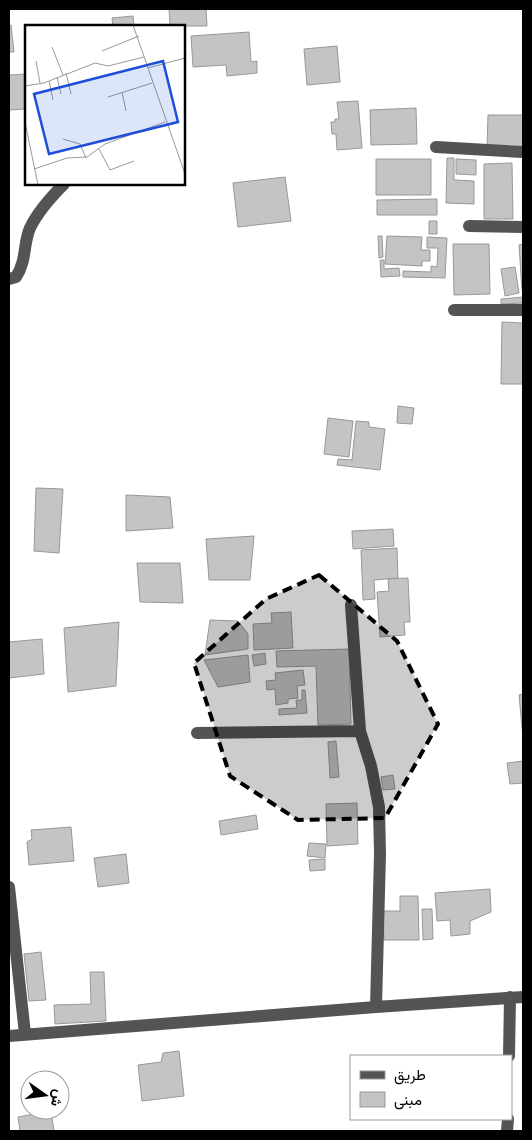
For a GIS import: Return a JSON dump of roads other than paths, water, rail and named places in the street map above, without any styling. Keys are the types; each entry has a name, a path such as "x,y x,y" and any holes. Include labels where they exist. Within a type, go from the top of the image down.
{"street":[{"path":"436,147 523,152"},
{"path":"9,279 16,277 22,267 30,229 37,216 63,185"},
{"path":"469,226 523,228"},
{"path":"454,310 523,310"},
{"path":"351,605 360,731 371,766 379,807 380,854 376,1007"},
{"path":"197,733 360,731"},
{"path":"9,887 25,1034"},
{"path":"9,1036 523,997"},
{"path":"509,1055 510,998"}]}
